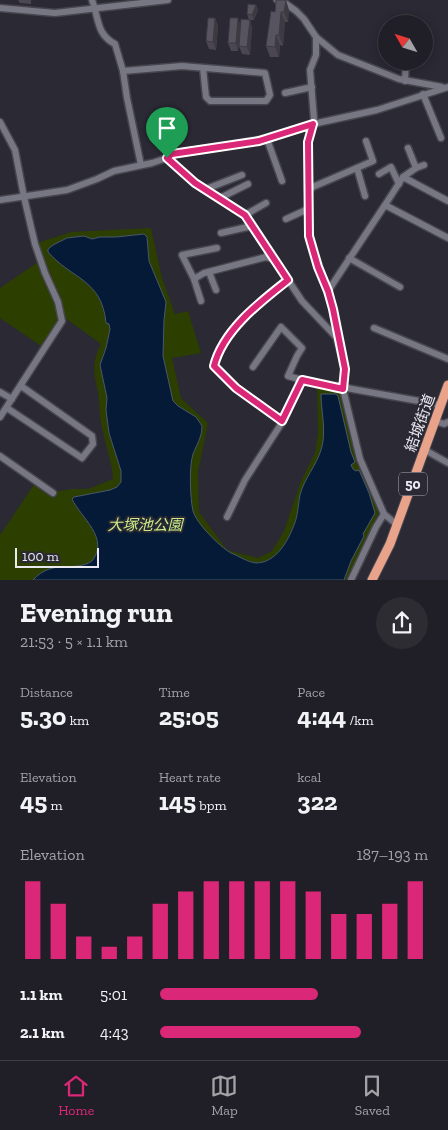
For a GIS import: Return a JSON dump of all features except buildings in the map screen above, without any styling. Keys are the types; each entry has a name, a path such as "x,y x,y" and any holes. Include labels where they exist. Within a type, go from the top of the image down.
{"highway":[{"name":"結城街道","path":"372,580 388,550 399,522 448,385"}],"street":[{"path":"92,0 102,34 107,40 115,44 123,71 141,165"},
{"path":"0,8 56,13 96,9 125,3 168,0"},
{"path":"276,0 285,3 296,11 316,37 338,55 405,81 445,87"},
{"path":"316,37 316,55 310,70 313,124 308,142 309,236 333,309 345,369 343,389 360,459 384,514 395,523 399,522"},
{"path":"123,71 182,66 265,73 270,95 266,101 210,101 206,97 202,68"},
{"path":"405,81 406,70"},
{"path":"285,93 312,87"},
{"path":"0,200 67,190 114,171 167,158 172,154 268,139 313,124 377,110 445,87"},
{"path":"423,94 442,138"},
{"path":"0,122 15,150 35,244 58,302 62,320 0,417"},
{"path":"268,139 282,181"},
{"path":"308,189 373,161 366,141"},
{"path":"408,148 416,168"},
{"path":"167,158 195,183 245,215 302,301 338,339"},
{"path":"328,291 403,177 424,165"},
{"path":"379,174 391,167 399,184"},
{"path":"358,168 366,196"},
{"path":"206,189 242,175"},
{"path":"403,177 448,201"},
{"path":"220,198 248,184"},
{"path":"245,215 266,203"},
{"path":"385,205 448,238"},
{"path":"286,219 308,209"},
{"path":"221,234 252,226"},
{"path":"201,301 182,254 217,248"},
{"path":"194,280 209,272 266,257 274,259"},
{"path":"349,258 400,287"},
{"path":"209,272 216,290"},
{"path":"282,421 236,388 214,366 217,353 243,318 288,280"},
{"path":"253,367 281,327 302,348 296,356 288,376 343,389 441,405"},
{"path":"374,328 448,359"},
{"path":"227,517 245,480 282,421 302,380"},
{"path":"7,408 82,458 93,444 92,436 20,386"},
{"path":"0,392 12,400"},
{"path":"435,421 444,424 448,422"},
{"path":"425,450 448,463"},
{"path":"0,456 53,493"},
{"path":"351,580 384,514"}],"green space":[{"name":"大塚池公園","path":"151,228 162,278 175,314 188,311 201,353 172,358 181,398 208,423 198,472 199,512 227,550 258,558 272,551 284,531 301,481 315,453 318,433 317,388 341,393 379,512 348,580 0,580 0,535 35,483 55,491 60,491 88,489 113,479 101,423 99,396 94,373 96,356 101,344 65,318 60,318 41,346 0,318 0,288 41,260 37,243 71,232"}],"water":[{"name":"大塚池公園","path":"144,234 147,237 149,261 166,302 163,356 173,401 196,417 202,426 191,466 191,498 195,516 209,534 231,553 256,563 263,562 275,555 285,544 291,531 296,518 302,489 316,462 323,443 324,429 321,394 336,394 355,462 351,465 356,471 359,470 375,513 363,534 364,536 344,580 33,580 48,569 78,566 92,561 97,553 98,544 96,536 72,499 110,490 117,487 121,482 121,471 109,433 106,410 107,398 100,365 106,348 110,329 109,324 106,323 103,308 92,288 57,261 48,252 48,249 67,238 84,236 92,239"}],"route":[{"path":"313,124 308,142 309,236 333,309 345,369 343,389 302,380 282,421 236,388 214,366 217,353 243,318 288,280 245,215 195,183 167,158 172,154 259,141 313,124"}]}
